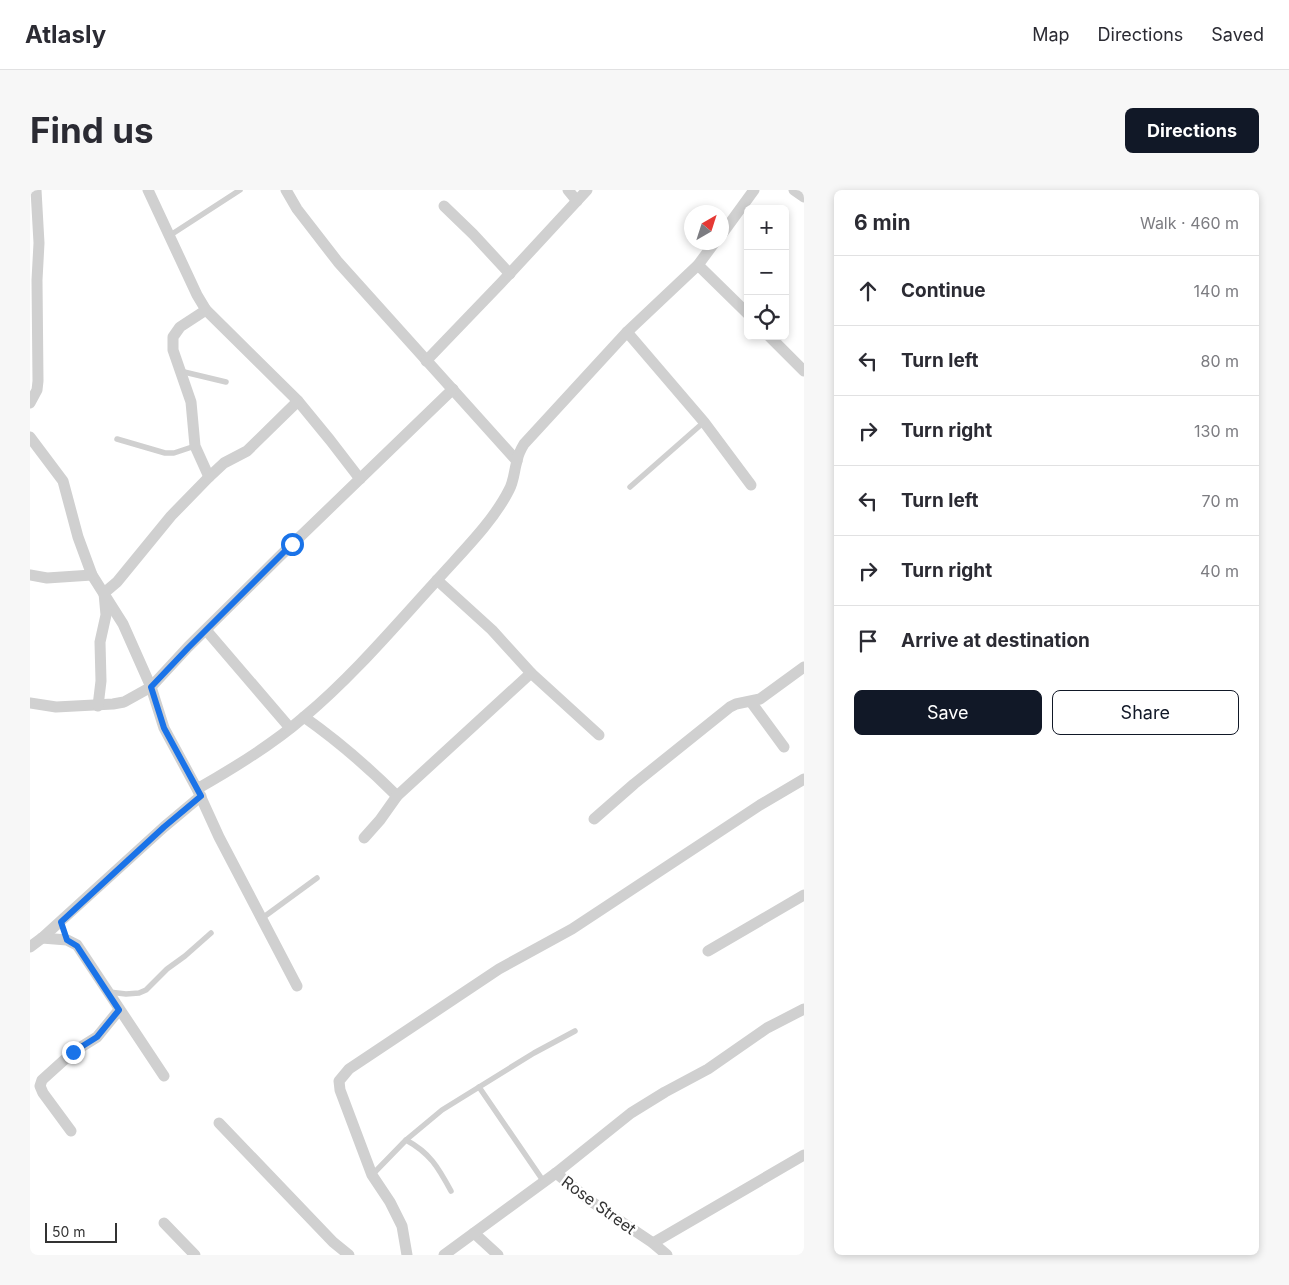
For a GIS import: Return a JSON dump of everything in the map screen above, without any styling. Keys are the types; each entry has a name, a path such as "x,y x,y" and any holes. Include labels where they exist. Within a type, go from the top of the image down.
{"street":[{"path":"30,403 38,390 36,280 39,243 36,190"},
{"path":"148,190 206,310 298,402 360,479"},
{"path":"286,190 338,262 517,460"},
{"path":"568,190 577,201"},
{"path":"426,360 510,274 587,190"},
{"path":"729,224 754,190"},
{"path":"794,190 804,197"},
{"path":"444,206 510,274"},
{"path":"30,947 61,922 199,793 304,718 360,663 438,580 497,511 509,490 517,460 524,444 628,332 698,265 709,250"},
{"path":"698,265 744,310"},
{"path":"206,310 180,327 173,337 173,350 192,402 195,446 209,477"},
{"path":"628,332 704,422 751,485"},
{"path":"773,340 804,371"},
{"path":"30,703 56,707 98,706 124,702 151,687 206,630 453,389"},
{"path":"104,593 117,582 172,516 209,477 224,463 247,451 298,402"},
{"path":"30,437 63,481 78,537 92,575 123,624 151,687 164,728 199,793 219,838 297,986"},
{"path":"30,575 47,578 92,575"},
{"path":"438,580 492,630 531,673 599,735"},
{"path":"98,706 101,681 100,642 106,615 104,593"},
{"path":"206,630 290,728"},
{"path":"594,820 634,784 730,707 760,698 804,666"},
{"path":"364,838 397,796 531,673"},
{"path":"751,702 784,747"},
{"path":"304,718 334,739 370,769 397,796"},
{"path":"406,1255 402,1226 390,1202 372,1175 340,1090 339,1081 349,1070 499,969 572,929 804,779"},
{"path":"708,951 804,896"},
{"path":"61,922 67,940"},
{"path":"42,938 67,940 77,946 164,1076"},
{"path":"444,1255 556,1174 631,1113 708,1069 767,1028 804,1009"},
{"path":"71,1131 43,1093 40,1086 42,1080 73,1052 97,1037 119,1010"},
{"path":"219,1123 333,1242 349,1255"},
{"path":"653,1244 804,1156"},
{"name":"Rose Street","path":"556,1174 607,1214 653,1244 666,1255"},
{"path":"164,1223 195,1255"},
{"path":"474,1233 498,1255"}],"lane":[{"path":"169,236 240,190"},
{"path":"180,371 226,382"},
{"path":"630,487 704,422"},
{"path":"117,439 164,453 174,453 195,446"},
{"path":"261,919 317,878"},
{"path":"107,992 139,994 146,990 167,969 185,956 211,932"},
{"path":"372,1175 406,1140 442,1110 534,1053 575,1031"},
{"path":"479,1087 544,1182"},
{"path":"406,1140 421,1148 431,1158 451,1191"}],"route":[{"path":"73,1052 97,1037 119,1010 77,946 67,940 61,922 164,827 201,796 164,728 151,687 292,544"}]}
